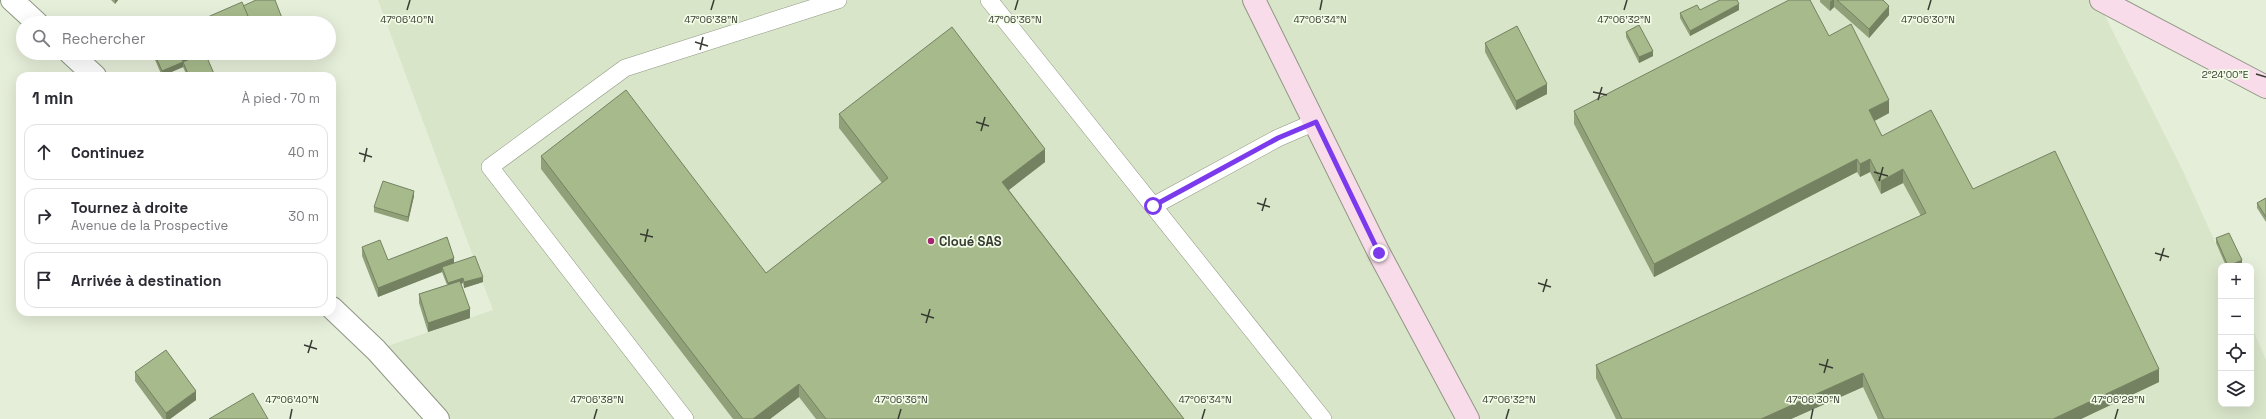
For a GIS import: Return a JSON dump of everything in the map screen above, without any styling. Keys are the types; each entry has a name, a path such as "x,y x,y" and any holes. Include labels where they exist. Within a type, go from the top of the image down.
{"main road":[{"path":"1254,0 1316,122 1379,253 1468,419"},
{"path":"2101,0 2266,87"}],"street":[{"path":"12,0 29,16"},
{"path":"78,60 91,72"},
{"path":"336,312 376,350 438,419"}],"lane":[{"path":"685,419 490,167 625,68 838,0"},
{"path":"989,0 1324,419"},
{"path":"1153,206 1278,138 1316,122"}],"shaded area":[{"path":"378,0 2097,0 2182,169 2225,263 2218,263 2218,407 2254,407 2254,332 2266,360 2266,419 438,419 376,350 493,310"}],"building":[{"path":"256,0 275,0 281,16 248,16 243,6"},
{"path":"1720,0 1737,0 1739,4 1690,31 1680,13 1697,5 1700,10"},
{"path":"1789,0 1810,0 1829,36 1851,24 1889,100 1869,110 1882,136 1931,110 1973,189 2055,151 2159,369 2053,419 1884,419 1863,373 1761,419 1622,419 1596,365 1926,213 1903,169 1881,181 1870,159 1860,164 1857,159 1654,264 1574,111"},
{"path":"1837,0 1883,0 1889,6 1869,29"},
{"path":"242,2 248,16 210,16"},
{"path":"1639,25 1653,51 1639,57 1626,32"},
{"path":"1517,26 1547,84 1516,101 1485,43"},
{"name":"Cloué SAS","path":"952,27 1045,149 1002,182 1184,419 826,419 799,384 753,419 743,419 541,156 626,90 766,273 888,178 839,114"},
{"path":"157,60 182,60 183,62 162,71"},
{"path":"187,60 208,60 213,72 187,72 183,62"},
{"path":"383,181 414,191 408,217 374,207"},
{"path":"2266,198 2266,217 2257,203"},
{"path":"2229,233 2242,260 2235,263 2227,263 2216,238"},
{"path":"447,237 454,258 378,288 362,247 380,240 388,260"},
{"path":"475,256 483,277 464,282 463,278 448,283 442,267"},
{"path":"460,281 470,309 428,323 419,294"},
{"path":"166,350 196,391 166,413 135,372"},
{"path":"253,393 268,419 209,419"}],"place":[{"name":"Cloué SAS","path":"931,241"}],"route":[{"path":"1153,206 1278,138 1316,122 1379,253"}]}
